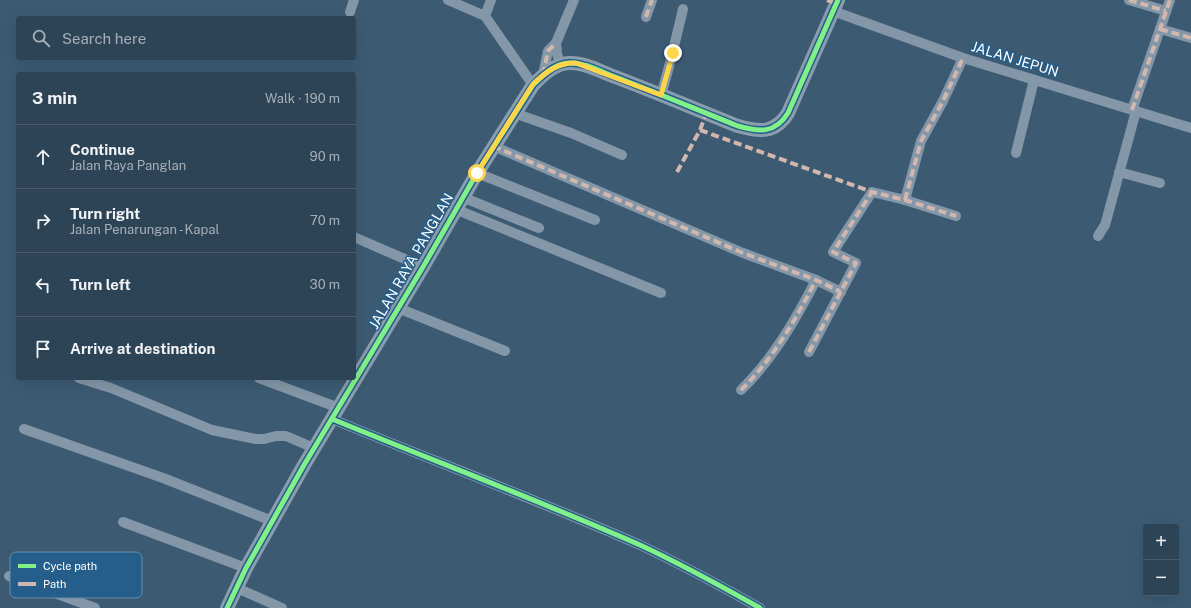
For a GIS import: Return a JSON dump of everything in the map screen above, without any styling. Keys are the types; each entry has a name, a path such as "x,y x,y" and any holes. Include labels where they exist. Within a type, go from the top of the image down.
{"street":[{"path":"350,12 354,0"},
{"path":"448,0 485,16 538,80"},
{"path":"485,16 491,0"},
{"path":"538,80 548,51 556,43 574,0"},
{"path":"646,17 652,0"},
{"path":"1133,0 1166,11"},
{"path":"1098,236 1105,225 1134,111 1170,0"},
{"path":"556,43 556,54 561,65 576,63 586,66 738,126 752,130 770,129 778,126 788,112 833,4"},
{"name":"JALAN JEPUN","path":"833,4 964,58 1191,128"},
{"path":"661,95 671,63 683,9"},
{"path":"1160,29 1191,38"},
{"path":"905,200 921,141 964,58"},
{"name":"JALAN RAYA PANGLAN","path":"356,379 423,267 459,203 514,113 538,80 561,65"},
{"path":"1016,153 1034,80"},
{"path":"514,113 571,133 622,155"},
{"path":"493,146 743,253 816,280 841,292"},
{"path":"1119,172 1160,183"},
{"path":"477,173 595,220"},
{"path":"809,352 856,263 833,252 872,192 905,200 956,216"},
{"path":"459,203 538,228"},
{"path":"459,203 661,293"},
{"path":"356,238 423,267"},
{"path":"742,390 754,378 772,354 795,319 816,280"},
{"path":"398,308 505,351"},
{"path":"86,380 111,388 212,430 256,439 286,436 314,448"},
{"path":"263,380 335,414 641,546 708,579 760,608"},
{"name":"JALAN RAYA PANGLAN","path":"227,608 246,568 272,521 355,380"},
{"path":"24,429 163,478 272,521"},
{"path":"123,522 246,568"},
{"path":"236,588 282,608"},
{"path":"68,598 95,608"}],"marked path":[{"path":"646,17 652,0"},
{"path":"827,0 836,3"},
{"path":"1129,0 1166,11"},
{"path":"1132,110 1170,0"},
{"path":"1160,29 1191,38"},
{"path":"543,75 548,51 556,43"},
{"path":"905,200 921,141 943,101 963,58"},
{"path":"677,172 700,130 706,114"},
{"path":"700,130 872,192 905,200 956,216"},
{"path":"493,146 743,253 816,280 841,292"},
{"path":"809,352 856,263 833,252 872,192"},
{"path":"741,390 774,352 816,280"}],"cycle path":[{"path":"356,378 477,173 533,85 545,74 558,65 569,63 585,65 738,126 766,130 778,125 788,113 838,0"},
{"path":"227,608 246,568 304,465 355,380"},
{"path":"332,419 602,528 701,575 760,608"}],"route":[{"path":"477,173 523,98 533,84 551,69 569,63 576,63 661,95 673,53"}]}
